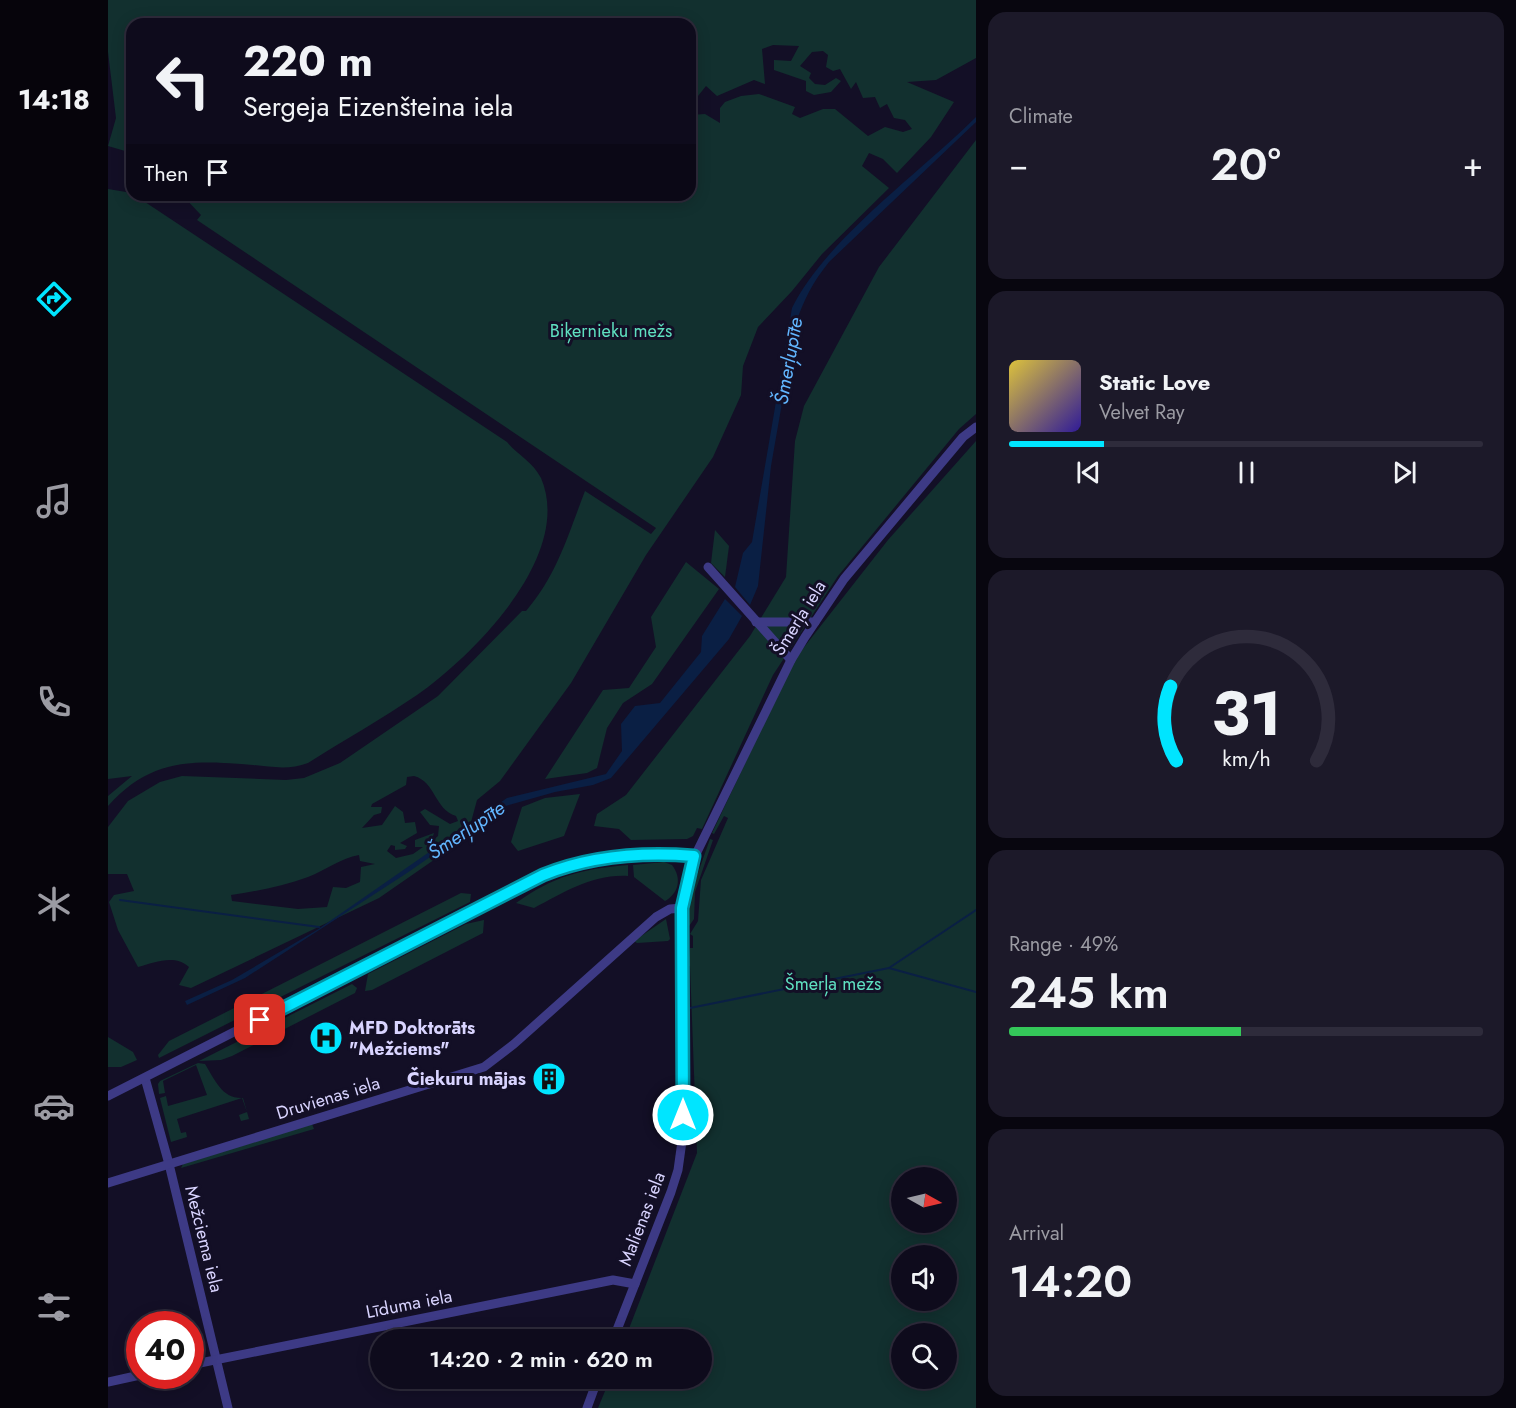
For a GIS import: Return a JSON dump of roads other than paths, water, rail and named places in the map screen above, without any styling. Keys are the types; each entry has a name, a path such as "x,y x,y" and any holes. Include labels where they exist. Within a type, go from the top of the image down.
{"street":[{"name":"Šmerļa iela","path":"694,856 790,660 844,579 883,530 963,437 976,427"},
{"path":"708,567 790,660"},
{"path":"756,622 815,622"},
{"path":"108,1096 543,875 580,861 669,854 694,856"},
{"name":"Malienas iela","path":"617,1329 671,1192 682,1146 682,908 694,856"},
{"name":"Druvienas iela","path":"108,1183 484,1067 514,1044 656,917 670,909 682,908"},
{"name":"Mežciema iela","path":"145,1078 169,1164 228,1408"},
{"name":"Līduma iela","path":"204,1362 613,1280 635,1284"},
{"path":"108,1382 126,1378"},
{"path":"587,1408 594,1389"}],"water":[{"name":"Šmerļupīte","path":"976,117 976,122 829,262 806,298 796,323 771,466 758,586 750,605 735,587 743,553 752,542 792,308 807,283 850,232"},
{"name":"Šmerļupīte","path":"725,599 742,616 729,639 611,778 593,785 555,792 502,807 407,873 245,978 187,1005 185,1001 232,980 317,930 507,798 606,774 622,751 621,724 635,706 660,703 701,652 702,636"}],"waterway":[{"path":"120,900 319,927"},
{"path":"889,968 976,910"},
{"path":"690,1008 889,968 976,992"}],"place":[{"name":"MFD Doktorāts \"Mežciems\"","path":"326,1038"},
{"name":"Čiekuru mājas","path":"549,1079"}],"park label":[{"name":"Biķernieku mežs","path":"611,331"},
{"name":"Šmerļa mežs","path":"833,984"}]}
